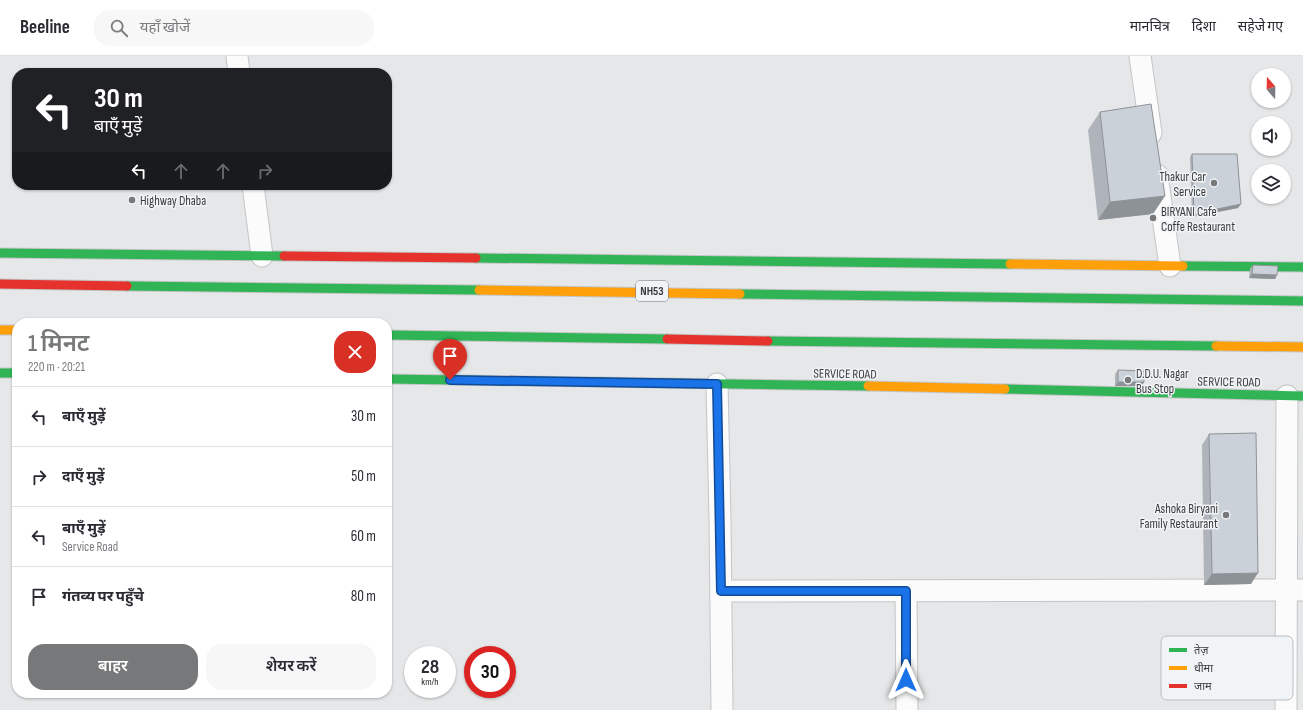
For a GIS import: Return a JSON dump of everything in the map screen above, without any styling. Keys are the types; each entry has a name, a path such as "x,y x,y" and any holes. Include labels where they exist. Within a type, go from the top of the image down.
{"main road":[{"path":"0,253 1303,267"},
{"name":"NH53","path":"0,284 1303,301"},
{"path":"0,330 12,330"},
{"path":"392,335 1004,345 1303,347"},
{"path":"0,373 12,373"},
{"name":"SERVICE ROAD","path":"392,379 1295,396"}],"street":[{"path":"237,56 238,68"},
{"path":"1140,56 1170,266"},
{"path":"254,190 262,256"},
{"path":"717,384 722,710"},
{"path":"1292,636 1295,590 1295,396"},
{"path":"721,591 1295,590"},
{"path":"906,591 907,710"},
{"path":"1286,710 1287,700"}],"building":[{"path":"1151,104 1165,196 1110,202 1100,112"},
{"name":"Thakur Car Service","path":"1192,154 1237,154 1241,204 1194,214"},
{"path":"1253,265 1278,266 1277,275 1252,274"},
{"path":"1118,370 1144,371 1144,382 1118,382"},
{"name":"Ashoka Biryani Family Restaurant","path":"1256,433 1258,573 1212,574 1209,434"}],"traffic: fast":[{"path":"0,253 284,256"},
{"path":"476,258 1010,264"},
{"path":"1183,266 1303,267"},
{"path":"127,286 479,290"},
{"path":"740,294 1303,301"},
{"path":"392,335 667,339"},
{"path":"768,341 1216,346"},
{"path":"0,373 12,373"},
{"path":"392,379 868,386"},
{"path":"1005,389 1303,396"}],"traffic: slow":[{"path":"1010,264 1183,266"},
{"path":"479,290 740,294"},
{"path":"0,330 12,330"},
{"path":"1216,346 1303,347"},
{"path":"868,386 1005,389"}],"traffic: jam":[{"path":"284,256 476,258"},
{"path":"0,284 127,286"},
{"path":"667,339 768,341"}],"place":[{"name":"Thakur Car Service","path":"1214,183"},
{"name":"Highway Dhaba","path":"132,200"},
{"name":"BIRYANI Cafe Coffe Restaurant","path":"1153,218"},
{"name":"D.D.U. Nagar Bus Stop","path":"1128,380"},
{"name":"Ashoka Biryani Family Restaurant","path":"1226,515"}],"route":[{"path":"450,380 717,384 721,591 906,591 906,680"}]}
